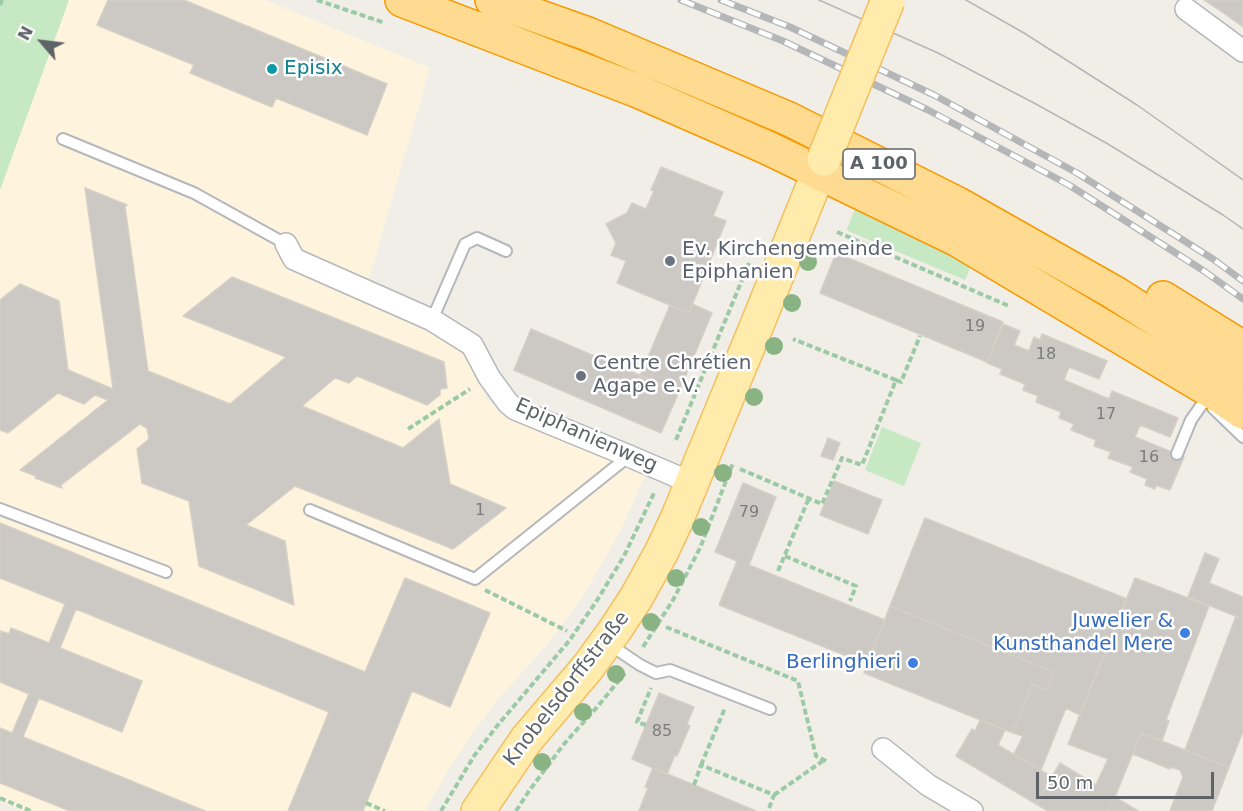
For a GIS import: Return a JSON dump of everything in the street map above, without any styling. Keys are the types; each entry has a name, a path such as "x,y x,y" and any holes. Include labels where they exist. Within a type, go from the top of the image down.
{"highway":[{"path":"402,0 638,91 768,148 821,166 958,240 1221,396 1235,417"},
{"name":"A 100","path":"492,0 588,34 789,119 958,204 1115,293 1243,375"},
{"name":"A 100","path":"551,0 779,93 883,143 987,197 1122,274 1243,348"}],"main road":[{"name":"Knobelsdorffstraße","path":"478,811 526,740 606,643 636,598 661,553 692,483 888,0"}],"street":[{"path":"1186,9 1243,51"},
{"name":"Epiphanienweg","path":"286,244 294,259 432,320 472,345 489,377 514,409 692,483"},
{"path":"883,749 928,785 972,811"}],"lane":[{"path":"63,139 194,193 286,244"},
{"path":"432,320 465,244 477,238 506,250"},
{"path":"1137,363 1146,361 1235,417 1243,438"},
{"path":"1177,454 1191,420 1205,400"},
{"path":"310,510 475,579 629,456"},
{"path":"0,509 166,572"},
{"path":"606,643 657,673 670,670 770,710"}],"path":[{"path":"0,5 2,0"},
{"path":"837,232 1014,308"},
{"path":"675,444 751,259"},
{"path":"793,339 902,382 920,336"},
{"path":"408,429 489,377"},
{"path":"740,469 822,504 842,458 862,465 896,380"},
{"path":"441,811 463,773 486,741 569,641 596,603 624,556 656,489"},
{"path":"778,571 809,498"},
{"path":"785,556 856,586 850,601"},
{"path":"486,591 567,631"},
{"path":"666,627 798,681 816,756 826,761 774,795 768,811"},
{"path":"645,725 637,722 657,673"},
{"path":"694,785 730,694"},
{"path":"701,765 774,795"},
{"path":"0,798 31,811"},
{"path":"366,803 385,811"}],"shaded area":[{"path":"69,0 265,0 430,68 363,299 437,333 466,354 486,398 504,417 645,475 620,532 583,596 546,646 500,697 472,734 425,811 23,811 0,800 0,190"}],"green space":[{"path":"0,0 69,0 0,190"},
{"path":"856,206 971,265 965,280 848,231"},
{"path":"882,427 921,443 904,486 865,470"}],"building":[{"name":"Episix","path":"108,0 184,0 387,84 367,135 276,98 272,107 190,73 194,65 97,25"},
{"path":"1204,0 1243,0 1243,27 1218,9"},
{"name":"Ev. Kirchengemeinde Epiphanien","path":"661,167 723,192 713,216 726,221 689,313 617,283 626,261 611,255 616,243 606,224 627,213 632,203 646,209"},
{"path":"85,188 127,205 125,207 148,371 230,404 286,357 183,316 232,277 444,362 447,388 440,389 440,395 427,405 357,376 349,383 335,378 302,406 403,448 439,419 450,484 506,508 453,549 295,486 246,525 285,541 294,605 199,566 189,501 142,483 137,449 149,439 147,428 140,424 61,485 62,488 20,470 108,400 95,395 84,404 58,393 8,433 0,430 0,300 20,284 59,301 68,370 113,389"},
{"path":"836,253 1003,322 987,362 820,293"},
{"path":"692,304 712,313 679,392 640,376 670,305 689,313"},
{"path":"1003,324 1020,331 1014,345 1029,351 1034,337 1040,340 1042,334 1107,361 1099,379 1069,367 1064,380 1109,399 1112,391 1178,418 1170,437 1140,425 1135,437 1184,457 1170,490 1156,485 1155,489 1145,485 1147,479 1130,472 1133,467 1108,458 1111,452 1094,446 1096,440 1071,430 1074,424 1059,418 1061,412 1036,402 1038,396 1023,390 1025,384 1000,374 1002,369 987,363"},
{"path":"531,329 679,392 661,433 514,370"},
{"path":"828,438 840,443 833,460 821,456"},
{"path":"834,481 882,500 868,534 820,515"},
{"path":"743,483 776,497 749,565 885,620 867,664 719,605 737,561 715,552"},
{"path":"925,518 1127,599 1080,715 1066,708 1041,770 1014,754 1023,736 1013,733 1032,684 1047,690 1054,672 890,606"},
{"path":"0,523 365,672 405,578 490,613 450,707 412,691 363,811 288,811 329,712 76,609 60,648 142,681 122,732 39,698 23,737 205,811 70,811 0,783 0,728 12,733 29,694 0,682 0,631 9,634 11,628 49,643 65,604 0,578"},
{"path":"1205,553 1219,559 1209,583 1243,597 1243,619 1188,597"},
{"path":"1135,578 1209,606 1166,720 1169,721 1162,741 1141,733 1107,811 1048,811 1036,804 1060,763 1096,785 1108,759 1068,744"},
{"path":"890,606 1054,672 1047,690 1032,684 1013,733 864,673"},
{"path":"1236,616 1243,619 1243,731 1229,767 1185,750"},
{"path":"659,693 694,707 687,724 690,726 667,774 632,759"},
{"path":"980,720 1005,730 998,745 1052,777 1036,804 956,756 972,729 975,731"},
{"path":"1141,733 1229,767 1212,811 1170,811 1183,777 1180,770 1171,767 1170,769 1133,754"},
{"path":"653,768 756,811 639,811"},
{"path":"1115,797 1138,811 1107,811"}],"tram line":[{"path":"819,0 938,53 1034,103 1108,144 1243,229"},
{"path":"966,0 1024,33 1137,105 1243,180"}],"railway":[{"path":"681,0 783,41 928,110 1069,185 1204,271 1243,299"},
{"path":"721,0 790,27 934,95 1077,173 1213,259 1243,281"}],"place":[{"name":"Episix","path":"272,69"},
{"name":"Ev. Kirchengemeinde Epiphanien","path":"670,261"},
{"name":"Centre Chrétien Agape e.V.","path":"581,376"},
{"name":"Juwelier & Kunsthandel Mere","path":"1185,633"},
{"name":"Berlinghieri","path":"913,663"}]}
